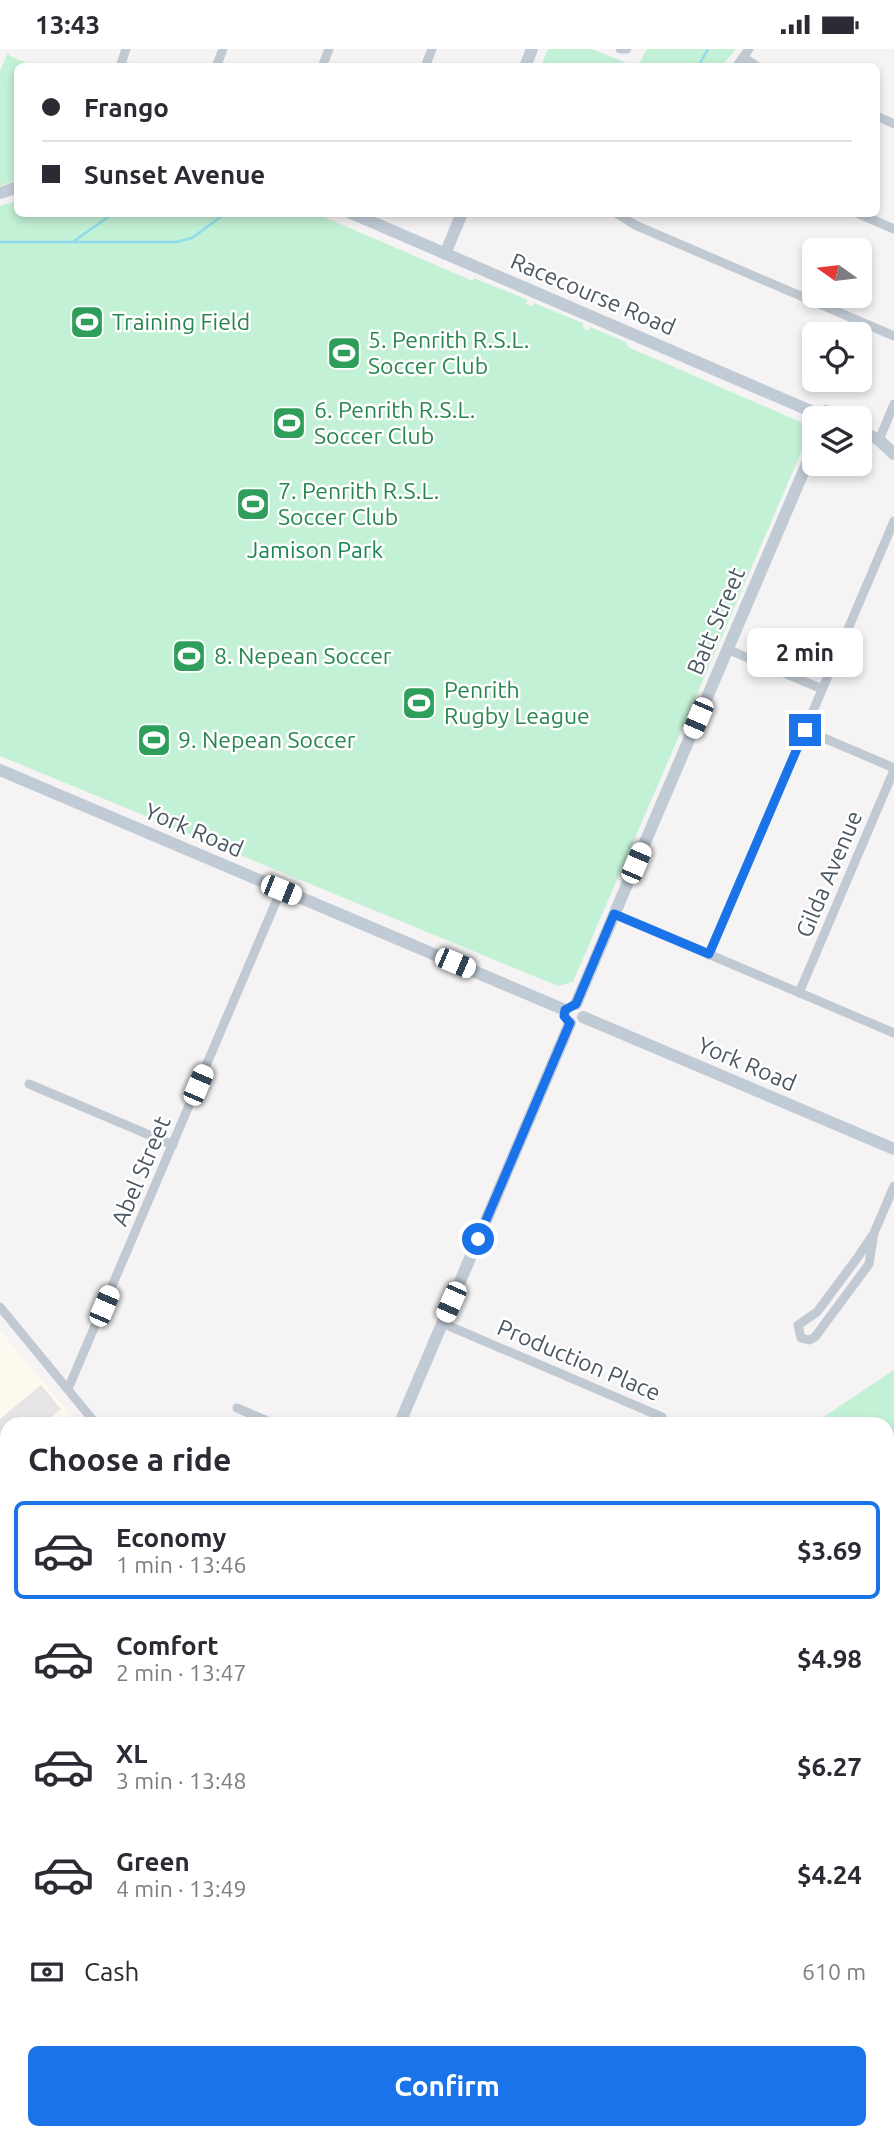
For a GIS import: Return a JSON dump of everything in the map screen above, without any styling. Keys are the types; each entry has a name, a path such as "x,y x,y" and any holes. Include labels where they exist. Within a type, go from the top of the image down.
{"street":[{"path":"620,49 627,49"},
{"name":"Racecourse Road","path":"360,217 802,409"},
{"path":"445,254 460,217"},
{"path":"622,217 635,225 894,336"},
{"path":"866,217 894,229"},
{"path":"879,440 894,404"},
{"path":"872,436 894,454"},
{"name":"Batt Street","path":"570,1007 614,914 802,475"},
{"path":"709,954 894,521"},
{"path":"727,649 822,689"},
{"path":"805,730 894,769"},
{"name":"Gilda Avenue","path":"799,993 894,769"},
{"name":"York Road","path":"0,770 281,890 570,1007"},
{"name":"Abel Street","path":"68,1389 281,890"},
{"path":"614,914 893,1030"},
{"path":"570,1007 583,1009 583,1017 576,1023 570,1023 564,1016 570,1007"},
{"name":"York Road","path":"583,1017 894,1149"},
{"path":"402,1417 570,1023"},
{"path":"29,1084 173,1145"},
{"path":"874,1233 868,1267 815,1337 808,1340 801,1338 798,1325 817,1312 874,1233 894,1186"},
{"path":"0,1307 91,1417"},
{"name":"Production Place","path":"442,1323 662,1417"},
{"path":"237,1408 258,1417"}],"shaded area":[{"path":"0,1330 72,1417 0,1417"},
{"path":"41,1385 61,1409 51,1417 2,1417"}],"green space":[{"path":"548,49 592,49 627,63 542,63"},
{"path":"647,49 736,49 724,63 640,63"},
{"path":"8,52 10,56 27,63 14,63 14,181 0,186 0,71"},
{"name":"Jamison Park","path":"14,202 14,217 324,217 473,281 474,278 528,300 526,304 533,306 534,303 583,323 583,328 589,331 590,327 626,342 628,347 802,423 802,450 573,982 558,986 0,756 0,206"},
{"path":"894,1370 894,1417 824,1417"}],"waterway":[{"path":"700,63 708,49"},
{"path":"74,241 108,217"},
{"path":"0,242 176,242 192,238 221,217"}],"place":[{"name":"Training Field","path":"87,322"},
{"name":"5. Penrith R.S.L. Soccer Club","path":"344,353"},
{"name":"6. Penrith R.S.L. Soccer Club","path":"289,423"},
{"name":"7. Penrith R.S.L. Soccer Club","path":"253,504"},
{"name":"8. Nepean Soccer","path":"189,656"},
{"name":"Penrith Rugby League","path":"419,703"},
{"name":"9. Nepean Soccer","path":"154,740"}],"route":[{"path":"478,1239 570,1023 564,1016 565,1010 576,1004 614,914 709,954 805,730"}]}
